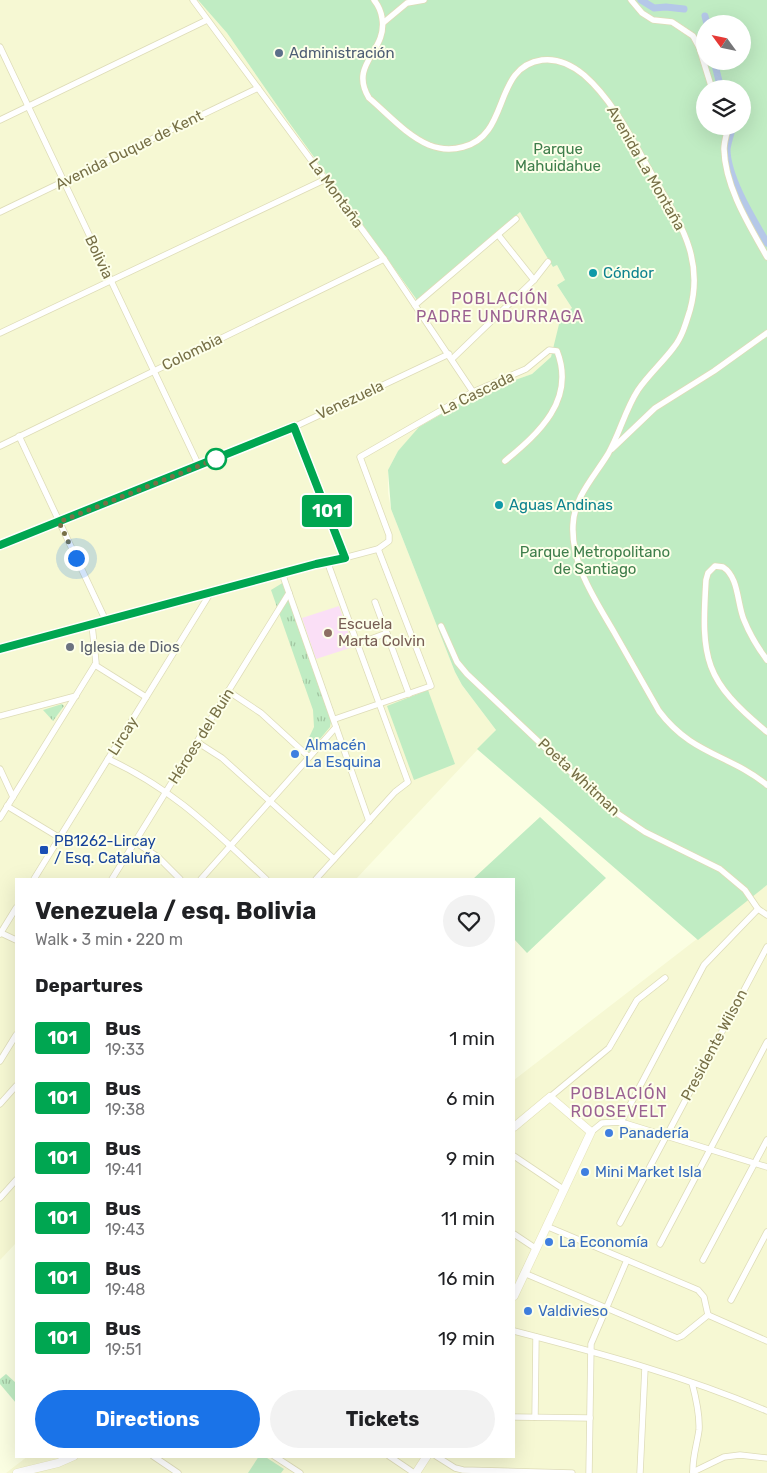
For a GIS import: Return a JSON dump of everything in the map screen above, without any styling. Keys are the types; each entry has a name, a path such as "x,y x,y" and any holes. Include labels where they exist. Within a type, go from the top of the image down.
{"street":[{"name":"La Montaña","path":"193,0 384,259 451,356 473,392"},
{"path":"374,0 382,14 383,23"},
{"path":"383,23 407,3 424,0"},
{"path":"631,0 642,13 653,20 672,22 693,36 699,46 709,80"},
{"path":"0,120 207,20"},
{"name":"Avenida La Montaña","path":"383,23 382,37 364,68 362,79 364,90 369,98 414,136 429,145 444,149 472,145 487,134 498,114 510,80 520,68 530,63 545,60 565,62 587,78 613,109 680,224 692,255 694,273 695,292 688,316 673,350 651,373 628,406 609,452 582,492 573,522 574,546 581,571 658,711 667,722 696,746 744,769 767,785"},
{"name":"Bolivia","path":"0,47 199,466"},
{"name":"Avenida Duque de Kent","path":"0,212 258,88"},
{"path":"726,135 724,147 726,166 736,196 767,257"},
{"path":"0,332 326,179"},
{"path":"415,305 499,236 516,219"},
{"path":"499,236 534,280"},
{"name":"Colombia","path":"0,446 384,259"},
{"name":"Venezuela","path":"0,545 294,427 451,356 534,280 548,262"},
{"path":"609,452 655,408 714,371 767,333"},
{"name":"La Cascada","path":"378,549 389,541 389,535 360,457 473,392 522,372 549,350 557,351 561,362 561,377 556,409 530,440 505,461"},
{"path":"294,427 345,558"},
{"path":"19,436 106,621"},
{"path":"0,650 282,573 378,549 431,686 335,719"},
{"path":"317,878 395,792 408,782 327,561"},
{"path":"767,660 745,623 732,577 723,567 715,566 708,573 706,580 703,636 708,658 719,683 728,697 767,732"},
{"path":"282,573 335,719 336,727 369,821"},
{"name":"Lircay","path":"35,878 211,592"},
{"name":"Héroes del Buin","path":"113,878 289,593"},
{"path":"375,602 409,694"},
{"path":"0,818 94,665 97,658 92,625"},
{"name":"Poeta Whitman","path":"441,626 457,662 467,674 590,792 627,821 720,869 746,890 758,909 767,915"},
{"path":"357,644 387,633"},
{"path":"94,665 146,697"},
{"path":"228,691 261,713 309,757"},
{"path":"0,716 76,696"},
{"path":"202,878 336,727"},
{"path":"197,742 222,758 334,859"},
{"path":"108,759 140,774 185,804 265,878"},
{"path":"0,769 13,796"},
{"path":"8,806 60,838"},
{"path":"135,842 158,857 179,878"},
{"path":"621,1122 704,965 758,909"},
{"path":"15,910 0,933 15,940"},
{"name":"Presidente Wilson","path":"620,1222 767,947"},
{"path":"515,1126 609,1048 637,1000 665,978"},
{"path":"0,1061 15,1037"},
{"path":"660,1244 709,1148 767,1042"},
{"path":"0,1104 15,1087"},
{"path":"550,1098 591,1132"},
{"path":"515,1294 591,1132 602,1123 621,1122 767,1167"},
{"path":"703,1260 767,1140"},
{"path":"515,1157 563,1189"},
{"path":"0,1198 15,1181"},
{"path":"546,1226 698,1290 704,1297 708,1315"},
{"path":"731,1300 767,1232"},
{"path":"515,1235 535,1248"},
{"path":"589,1473 592,1344 627,1260"},
{"path":"524,1273 677,1338 708,1315"},
{"path":"708,1315 767,1341"},
{"path":"515,1331 591,1350 692,1383 767,1411"},
{"path":"536,1336 536,1417"},
{"path":"640,1473 645,1368"},
{"path":"692,1383 698,1407 699,1428 692,1462 693,1472 724,1457 740,1455 767,1458"},
{"path":"515,1417 590,1418"},
{"path":"17,1473 58,1464 70,1458"},
{"path":"156,1458 178,1473"},
{"path":"277,1458 300,1473"},
{"path":"392,1458 415,1473 426,1458"},
{"path":"439,1458 455,1468 463,1470 572,1473"}],"shaded area":[{"path":"0,0 198,0 227,33 417,300 485,244 520,212 553,267 557,265 565,280 557,285 572,308 557,337 551,357 532,374 467,398 422,425 398,451 388,470 388,493 391,509 455,672 462,685 496,730 357,878 15,878 15,1244 0,1260"},
{"name":"Escuela Marta Colvin","path":"339,606 353,647 316,659 302,618"},
{"path":"767,885 767,1473 6,1473 25,1458 515,1458 515,1079"}],"green space":[{"name":"Parque Metropolitano de Santiago","path":"198,0 767,0 767,885 698,940 477,749 496,730 462,685 455,672 391,509 388,470 398,451 419,427 478,393 532,374 551,357 561,316 572,308 557,285 565,280 557,265 553,267 520,212 485,244 417,300 227,33"},
{"path":"284,582 331,721 330,727 309,752 304,748 314,727 313,710 271,590"},
{"path":"428,690 455,764 414,780 387,706"},
{"path":"62,704 64,706 53,721 43,710"},
{"path":"540,817 606,878 527,953 515,940 515,878 474,878"},
{"path":"6,1374 15,1382 15,1402 0,1384 0,1379"},
{"path":"258,1458 267,1458 284,1469 281,1473 248,1473"}],"waterway":[{"path":"641,0 654,8 684,9"},
{"path":"716,70 719,80"},
{"path":"730,135 727,149 731,172 742,198 767,243"}],"bus line":[{"name":"101","path":"0,545 294,427 345,558 327,561 0,649"}],"place":[{"name":"Administración","path":"279,53"},
{"name":"Cóndor","path":"593,273"},
{"name":"Aguas Andinas","path":"499,505"},
{"name":"Escuela Marta Colvin","path":"328,633"},
{"name":"Iglesia de Dios","path":"70,647"},
{"name":"Almacén La Esquina","path":"295,754"},
{"name":"PB1262-Lircay / Esq. Cataluña","path":"44,850"},
{"name":"Panadería","path":"609,1133"},
{"name":"Mini Market Isla","path":"585,1172"},
{"name":"La Economía","path":"549,1242"},
{"name":"Valdivieso","path":"528,1311"}],"district":[{"name":"POBLACIÓN PADRE UNDURRAGA","path":"500,307"},
{"name":"POBLACIÓN ROOSEVELT","path":"619,1102"}],"route":[{"path":"76,558 59,522 216,459"}],"park label":[{"name":"Parque Mahuidahue","path":"558,158"}]}
